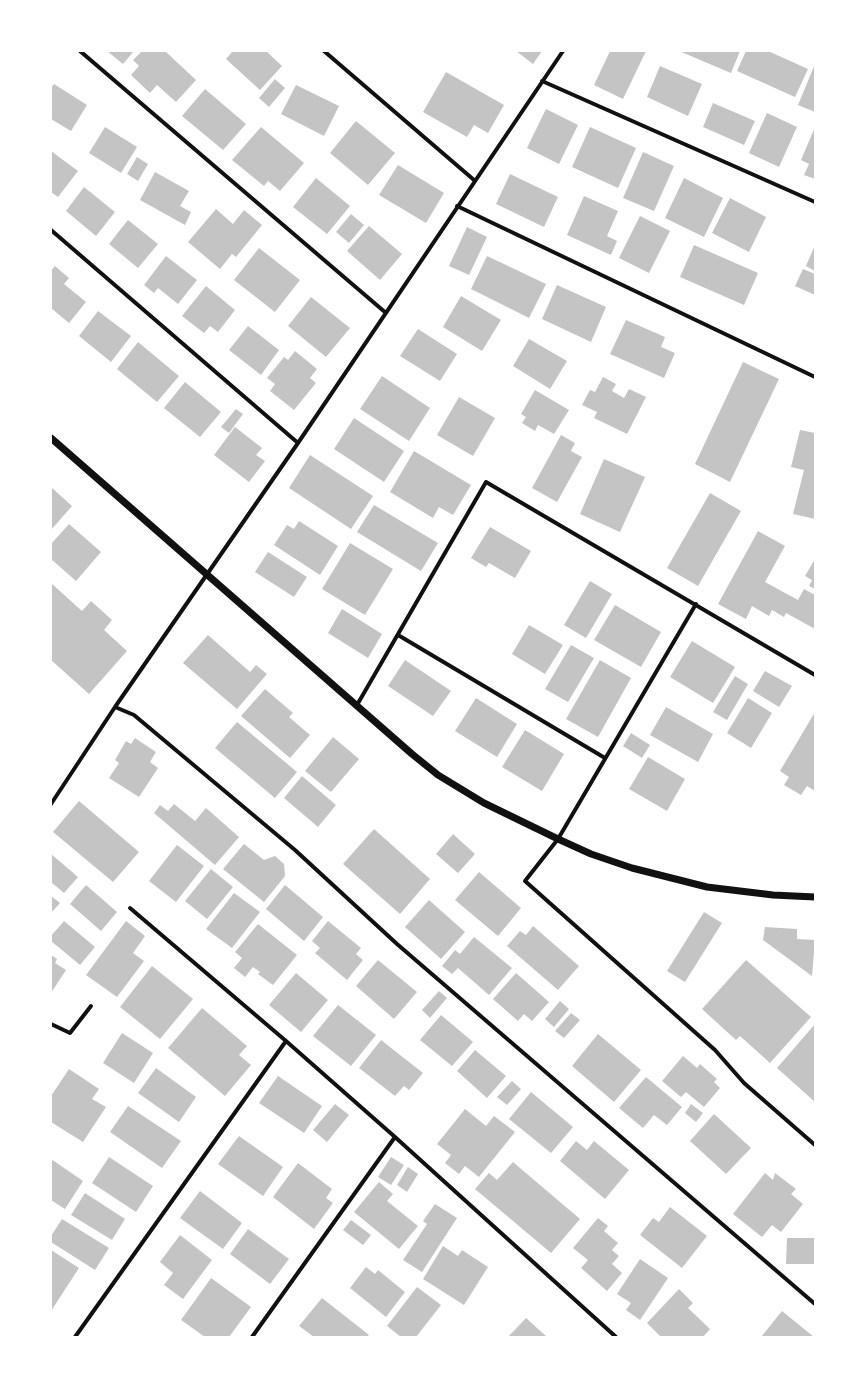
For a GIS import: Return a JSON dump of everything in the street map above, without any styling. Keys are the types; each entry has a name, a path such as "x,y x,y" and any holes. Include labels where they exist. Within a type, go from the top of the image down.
{"street":[{"path":"80,51 386,313"},
{"path":"324,51 474,180"},
{"path":"51,804 115,708 298,443 474,180 563,51"},
{"path":"542,81 815,202"},
{"path":"457,206 815,376"},
{"path":"51,230 298,443"},
{"path":"51,438 412,754 438,774 484,803 591,854 632,868 707,888 773,895 815,897"},
{"path":"356,705 486,482 815,675"},
{"path":"696,604 558,839 525,881 715,1050 744,1083 815,1145"},
{"path":"398,635 605,758"},
{"path":"115,708 134,716 295,850 397,944 815,1304"},
{"path":"130,908 286,1041 616,1337"},
{"path":"51,1024 70,1033 90,1006"},
{"path":"75,1337 286,1041"},
{"path":"252,1337 394,1137"}],"building":[{"path":"107,51 134,51 123,64"},
{"path":"142,51 165,51 196,80 176,102 157,85 150,93 131,75 139,66 133,60"},
{"path":"233,51 266,51 282,66 260,90 226,59"},
{"path":"516,51 542,51 533,64"},
{"path":"610,51 646,51 623,99 594,85"},
{"path":"679,51 740,51 731,73"},
{"path":"746,51 768,51 808,69 795,97 737,71"},
{"path":"815,64 815,112 798,105"},
{"path":"660,66 702,84 688,116 647,97"},
{"path":"446,72 504,105 488,133 474,125 467,137 423,112"},
{"path":"275,79 285,88 269,107 259,98"},
{"path":"54,84 87,105 71,131 51,119 51,88"},
{"path":"296,85 339,106 324,136 281,114"},
{"path":"205,89 246,124 223,150 182,116"},
{"path":"713,103 755,121 744,145 703,127"},
{"path":"546,109 578,125 559,164 527,148"},
{"path":"767,113 797,127 779,167 749,153"},
{"path":"356,121 395,153 368,185 330,153"},
{"path":"105,127 137,147 121,173 89,153"},
{"path":"261,127 304,163 280,191 268,181 264,186 232,160"},
{"path":"590,127 636,148 618,188 572,167"},
{"path":"815,127 815,179 804,175 809,164 801,160"},
{"path":"51,151 78,171 58,197 51,192"},
{"path":"643,152 674,166 654,211 623,198"},
{"path":"137,157 148,164 138,181 127,174"},
{"path":"398,165 444,193 426,223 379,195"},
{"path":"155,172 189,191 180,206 191,212 185,225 140,200"},
{"path":"510,174 558,197 544,227 496,204"},
{"path":"316,178 350,206 327,234 293,207"},
{"path":"684,178 723,198 704,237 665,218"},
{"path":"84,187 115,212 96,236 66,211"},
{"path":"584,196 618,211 607,236 617,241 611,255 567,235"},
{"path":"730,198 766,217 749,252 712,233"},
{"path":"216,209 233,224 244,210 262,225 236,257 232,254 220,269 188,242"},
{"path":"351,214 364,225 349,243 336,232"},
{"path":"640,216 670,231 649,273 619,258"},
{"path":"128,220 158,244 138,268 109,244"},
{"path":"369,226 402,254 380,280 347,251"},
{"path":"467,227 487,237 469,275 449,266"},
{"path":"694,245 758,273 744,305 680,277"},
{"path":"815,245 815,271 806,266"},
{"path":"259,248 300,280 275,312 234,280"},
{"path":"166,256 197,280 178,304 158,288 154,293 144,285"},
{"path":"487,256 546,284 529,318 471,289"},
{"path":"55,266 69,278 64,284 86,302 69,323 51,308 51,271"},
{"path":"803,269 815,274 815,295 795,286"},
{"path":"557,285 606,307 591,342 542,319"},
{"path":"206,286 235,310 218,332 210,326 204,333 182,316"},
{"path":"461,296 501,320 482,351 443,327"},
{"path":"311,297 350,328 326,357 288,326"},
{"path":"98,311 131,336 111,362 79,336"},
{"path":"626,320 665,337 661,347 675,353 664,378 610,354"},
{"path":"248,326 279,350 261,375 229,350"},
{"path":"418,329 457,354 440,381 400,356"},
{"path":"529,339 567,361 550,389 513,366"},
{"path":"138,342 179,376 157,402 117,369"},
{"path":"295,351 317,369 310,378 316,383 294,410 270,391 275,384 267,378 284,357 288,360"},
{"path":"743,362 779,379 730,482 695,464"},
{"path":"382,376 430,408 409,441 360,409"},
{"path":"603,377 616,384 612,391 624,398 629,389 646,397 627,434 594,418 597,412 582,405 590,390 595,392"},
{"path":"185,382 221,412 200,437 164,408"},
{"path":"535,390 569,410 554,434 538,425 535,431 522,423 526,417 521,414"},
{"path":"459,397 495,418 473,456 437,435"},
{"path":"236,409 243,414 229,433 221,427"},
{"path":"354,418 404,451 384,482 334,449"},
{"path":"235,427 262,448 256,455 265,461 249,482 214,455"},
{"path":"800,430 815,433 815,519 793,514 804,470 791,467"},
{"path":"561,435 575,443 571,451 582,457 557,502 532,488"},
{"path":"414,451 471,485 453,515 439,507 433,518 390,492"},
{"path":"310,455 373,496 351,529 289,488"},
{"path":"604,459 645,477 620,532 580,514"},
{"path":"51,487 72,506 51,530"},
{"path":"710,493 741,511 698,586 667,568"},
{"path":"374,505 438,543 421,571 357,532"},
{"path":"299,521 338,546 320,575 274,545 287,525 294,529"},
{"path":"69,524 101,552 76,581 51,559 51,544"},
{"path":"490,527 531,551 515,578 489,563 486,567 471,558"},
{"path":"758,531 785,546 765,582 798,600 804,589 815,595 815,629 786,613 784,617 772,610 769,616 752,606 746,619 718,604"},
{"path":"350,543 393,569 365,615 322,589"},
{"path":"268,552 307,577 294,597 255,572"},
{"path":"815,559 815,589 809,586 812,580 805,576"},
{"path":"590,581 612,594 586,638 564,625"},
{"path":"51,583 82,611 91,601 112,620 104,630 127,651 89,694 51,660"},
{"path":"615,605 661,632 641,667 594,640"},
{"path":"342,609 382,634 368,658 328,633"},
{"path":"529,625 563,645 545,674 512,654"},
{"path":"208,635 250,672 256,665 267,674 237,709 183,663"},
{"path":"692,641 735,667 713,703 670,677"},
{"path":"571,645 594,658 568,702 545,689"},
{"path":"405,660 451,691 433,716 388,686"},
{"path":"600,660 631,678 598,737 566,719"},
{"path":"765,671 792,686 779,707 753,691"},
{"path":"735,676 748,684 727,720 713,712"},
{"path":"265,689 293,713 289,717 310,735 290,758 241,716"},
{"path":"476,698 517,724 497,757 455,731"},
{"path":"748,698 772,713 751,748 727,733"},
{"path":"666,707 713,734 698,762 650,735"},
{"path":"815,712 815,791 807,786 801,795 784,785 789,777 780,771"},
{"path":"237,722 297,772 275,798 215,748"},
{"path":"525,730 564,754 542,791 502,767"},
{"path":"631,733 650,745 642,758 623,746"},
{"path":"333,737 359,759 331,792 305,771"},
{"path":"135,738 156,752 150,762 158,768 139,797 109,778 119,763 115,760 126,741 131,744"},
{"path":"648,757 685,779 667,811 629,789"},
{"path":"302,776 336,805 318,827 284,798"},
{"path":"79,801 139,852 113,882 53,832"},
{"path":"174,804 195,821 206,808 239,837 215,865 154,813 160,805 168,811"},
{"path":"374,829 430,879 400,914 343,864"},
{"path":"453,834 475,854 458,873 436,854"},
{"path":"244,844 264,860 275,856 284,864 285,876 264,902 223,869"},
{"path":"177,845 204,866 176,902 149,881"},
{"path":"51,854 78,877 64,893 51,882"},
{"path":"211,869 233,887 207,919 185,901"},
{"path":"479,872 521,908 498,936 455,900"},
{"path":"86,885 117,912 101,931 70,904"},
{"path":"285,885 323,917 304,941 266,909"},
{"path":"234,893 260,912 232,948 206,929"},
{"path":"51,896 60,903 51,913"},
{"path":"429,900 465,932 441,959 405,927"},
{"path":"704,912 722,923 685,982 667,971"},
{"path":"64,921 95,947 80,965 51,941 51,936"},
{"path":"126,921 145,936 133,953 144,961 117,997 86,975"},
{"path":"328,921 361,948 356,954 363,960 347,980 315,953 320,948 312,941"},
{"path":"258,924 297,955 273,985 258,974 260,972 253,967 245,977 234,968 242,958 235,952"},
{"path":"533,926 579,966 558,990 507,946 520,931 526,935"},
{"path":"765,927 797,929 797,939 815,940 812,976 763,940"},
{"path":"474,937 512,968 489,995 458,968 452,974 442,966 455,950 460,954"},
{"path":"51,955 57,959 55,963 66,970 51,993"},
{"path":"378,960 417,992 394,1019 356,986"},
{"path":"746,960 811,1017 770,1063 740,1036 736,1040 702,1009"},
{"path":"152,966 193,999 160,1039 120,1007"},
{"path":"296,973 328,1000 301,1032 269,1005"},
{"path":"516,973 549,1002 532,1021 524,1014 518,1021 493,999"},
{"path":"439,991 447,998 430,1018 422,1010"},
{"path":"560,1001 569,1009 554,1027 545,1019"},
{"path":"338,1005 376,1035 351,1066 313,1036"},
{"path":"202,1008 247,1046 239,1055 251,1065 225,1096 168,1048"},
{"path":"571,1013 580,1020 564,1038 555,1031"},
{"path":"441,1015 473,1042 452,1066 420,1040"},
{"path":"815,1024 815,1102 777,1068"},
{"path":"122,1033 153,1053 134,1083 103,1063"},
{"path":"598,1034 641,1070 614,1102 572,1066"},
{"path":"381,1040 423,1073 409,1090 404,1086 395,1096 359,1068"},
{"path":"475,1050 506,1076 487,1098 457,1071"},
{"path":"683,1056 697,1068 700,1064 717,1079 714,1082 720,1088 704,1107 686,1092 681,1097 662,1081"},
{"path":"156,1068 196,1097 179,1122 138,1093"},
{"path":"69,1069 99,1089 92,1099 106,1107 83,1142 51,1122 51,1096"},
{"path":"278,1076 322,1106 304,1133 259,1103"},
{"path":"646,1077 682,1107 667,1125 654,1115 643,1128 619,1108"},
{"path":"512,1081 521,1089 507,1105 497,1097"},
{"path":"531,1092 573,1127 551,1153 509,1119"},
{"path":"335,1104 349,1115 327,1142 313,1130"},
{"path":"691,1104 703,1113 696,1122 685,1113"},
{"path":"128,1106 181,1141 162,1168 110,1132"},
{"path":"465,1109 486,1126 494,1116 515,1132 479,1177 465,1166 459,1174 445,1163 451,1155 437,1144"},
{"path":"714,1114 751,1148 726,1174 690,1141"},
{"path":"239,1136 283,1167 263,1196 218,1164"},
{"path":"576,1141 587,1150 594,1141 629,1170 605,1199 560,1161"},
{"path":"109,1157 153,1186 136,1212 92,1183"},
{"path":"391,1157 404,1165 391,1185 378,1177"},
{"path":"51,1159 83,1181 65,1209 51,1200"},
{"path":"513,1162 580,1219 551,1253 475,1189 489,1173 497,1180"},
{"path":"298,1163 332,1189 326,1198 333,1203 314,1229 273,1197"},
{"path":"408,1167 418,1174 407,1192 397,1185"},
{"path":"765,1173 773,1180 775,1173 796,1189 791,1194 803,1204 781,1232 772,1225 762,1237 733,1214"},
{"path":"379,1182 393,1194 387,1201 418,1226 399,1249 354,1212"},
{"path":"200,1191 242,1223 223,1249 180,1218"},
{"path":"85,1193 125,1219 112,1240 71,1215"},
{"path":"435,1204 457,1218 422,1272 403,1260 427,1224 423,1221"},
{"path":"670,1207 707,1236 682,1268 640,1235 653,1218 659,1222"},
{"path":"598,1218 608,1226 604,1231 618,1243 612,1250 619,1256 612,1264 622,1273 607,1291 581,1268 588,1260 573,1248"},
{"path":"62,1219 109,1248 95,1270 51,1242 51,1236"},
{"path":"351,1220 371,1235 363,1245 343,1230"},
{"path":"248,1229 289,1259 270,1284 230,1254"},
{"path":"180,1235 212,1260 183,1299 164,1285 173,1273 160,1262"},
{"path":"787,1238 815,1238 814,1264 786,1264"},
{"path":"443,1246 458,1256 462,1250 488,1267 464,1305 423,1279"},
{"path":"51,1250 79,1268 51,1311"},
{"path":"640,1259 668,1278 640,1320 626,1310 631,1303 617,1294"},
{"path":"366,1267 375,1274 378,1270 405,1292 386,1317 350,1288"},
{"path":"211,1278 251,1307 229,1337 205,1337 181,1320"},
{"path":"417,1287 441,1305 416,1337 401,1337 387,1326"},
{"path":"679,1289 693,1303 688,1308 710,1329 703,1337 661,1337 647,1323"},
{"path":"322,1298 369,1335 367,1337 314,1337 299,1326"},
{"path":"782,1311 814,1337 761,1337"},
{"path":"526,1318 547,1337 508,1337"}]}
